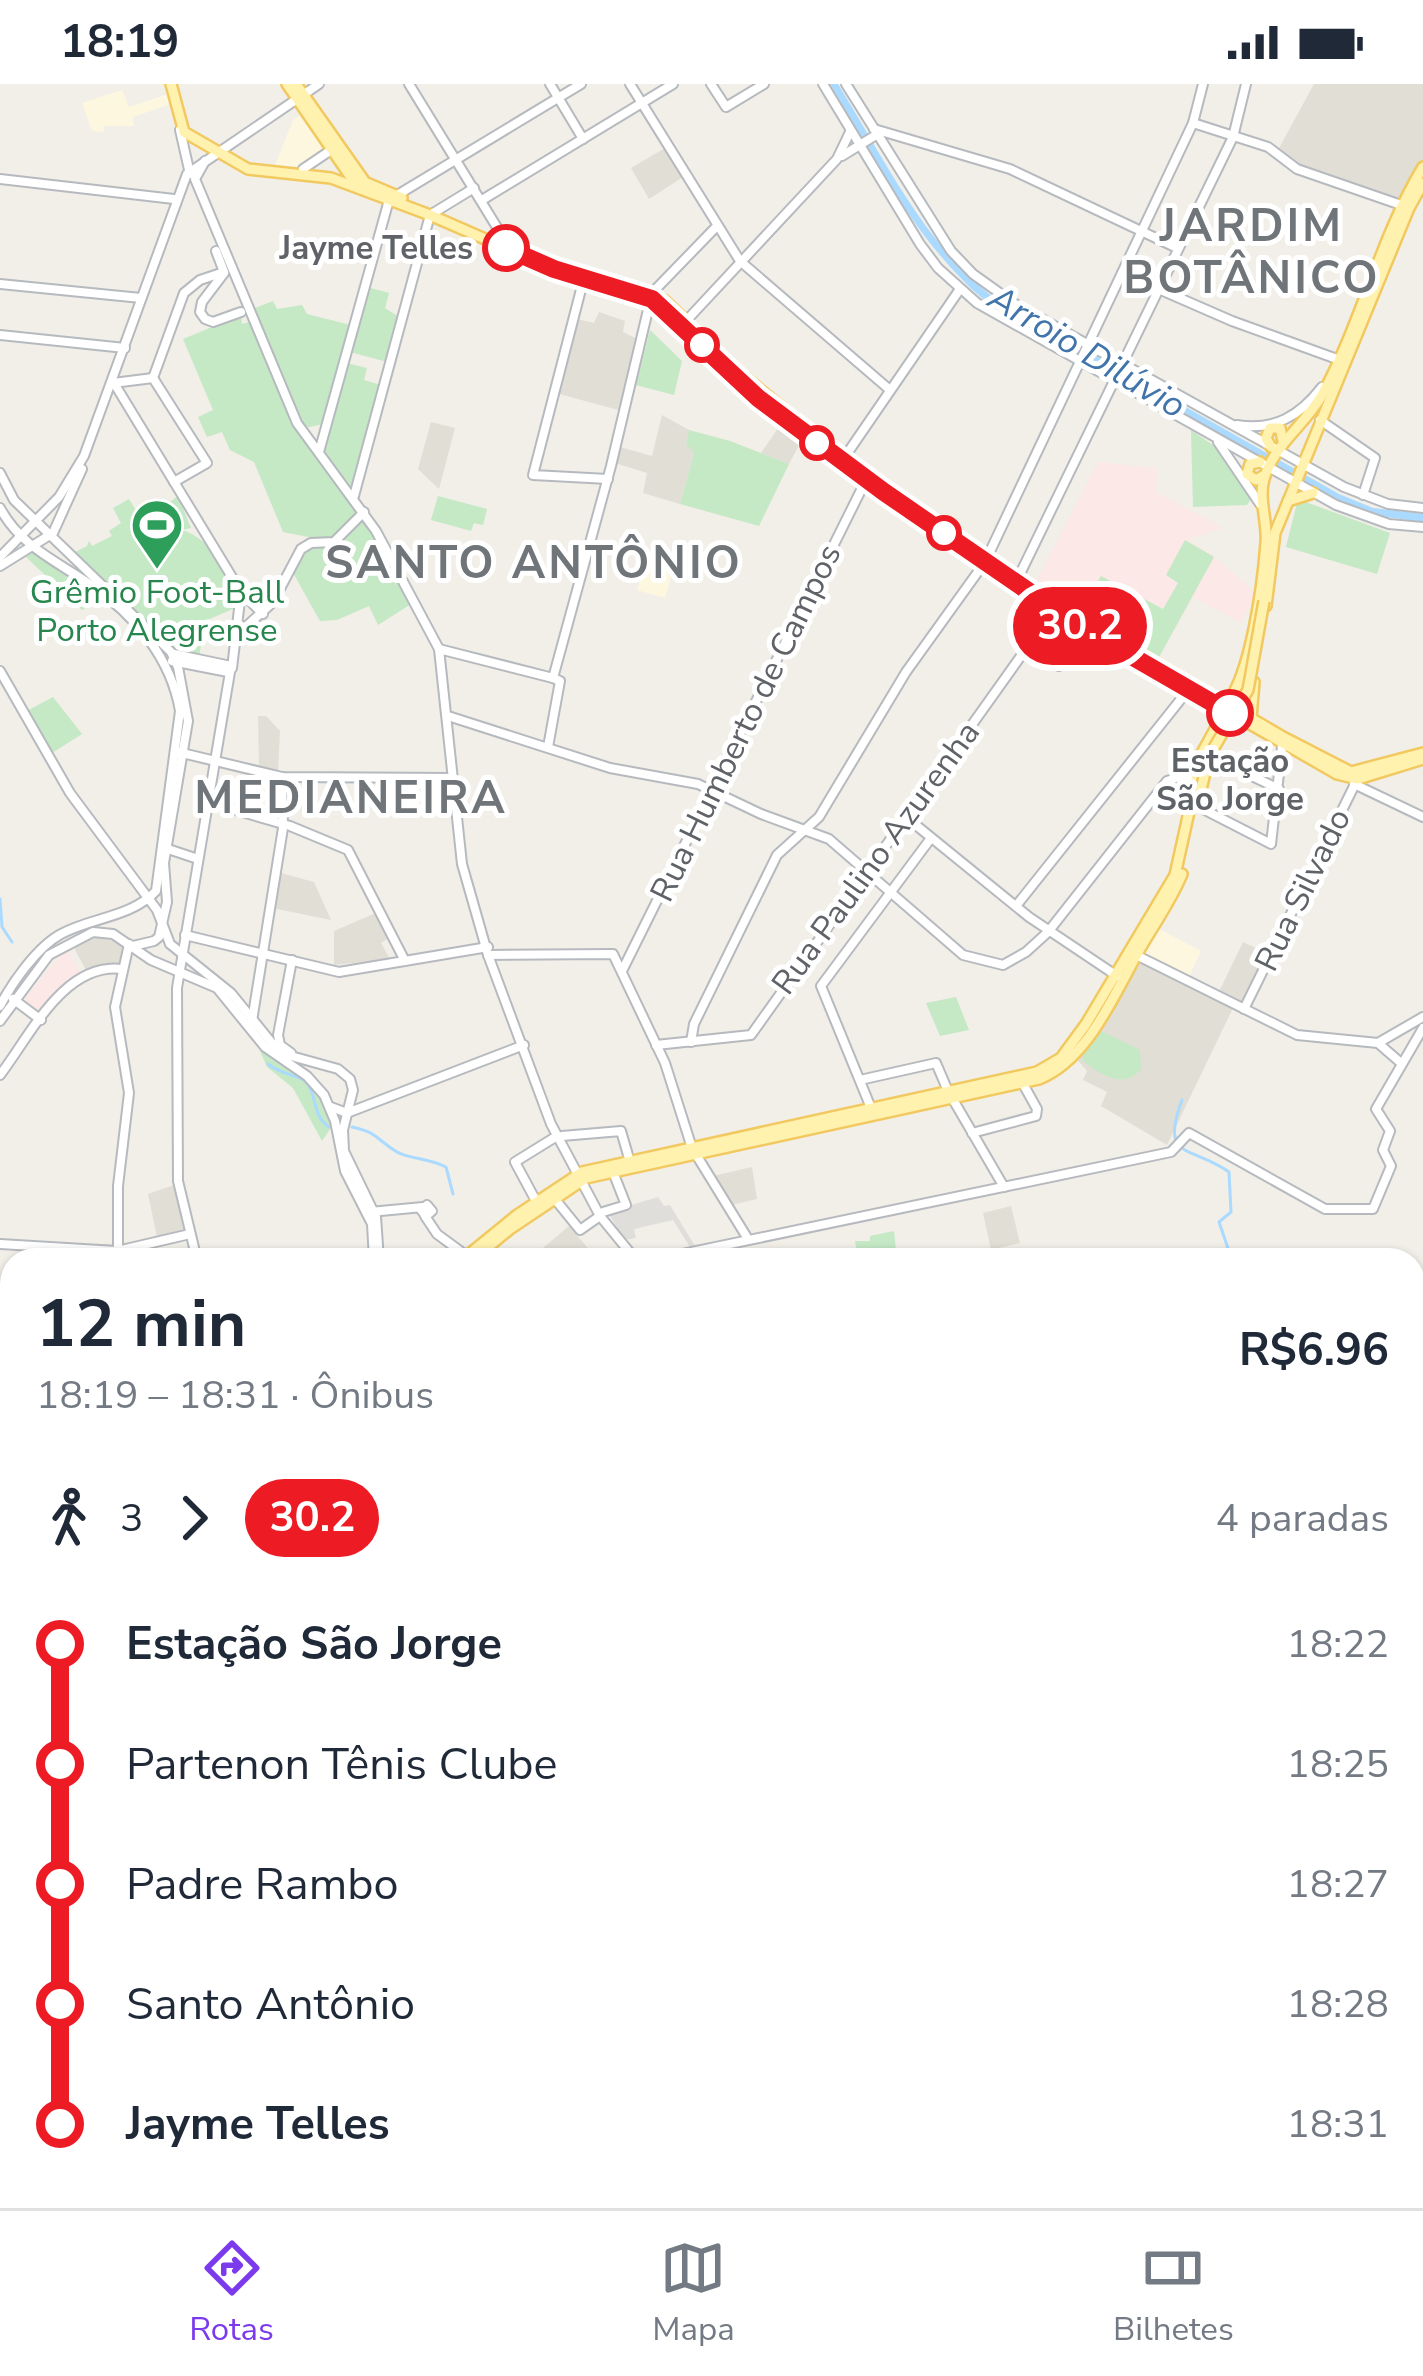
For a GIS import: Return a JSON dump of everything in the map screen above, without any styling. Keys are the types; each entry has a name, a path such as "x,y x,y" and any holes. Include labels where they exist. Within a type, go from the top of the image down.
{"main road":[{"path":"174,84 183,127 191,137 250,165 344,177 394,199"},
{"path":"301,89 334,148 344,177"},
{"path":"183,127 248,169 344,177 584,276"},
{"path":"334,148 370,185"},
{"path":"1246,719 1267,540 1263,485 1272,458 1319,400 1339,361 1423,166"},
{"path":"1405,206 1423,183"},
{"path":"431,213 584,276 652,296 843,459"},
{"path":"652,296 758,398 867,477 1057,607 1336,774 1358,778 1423,756"},
{"path":"1195,802 1226,707 1246,670 1275,532 1321,420 1339,361"},
{"path":"1310,448 1310,461 1318,472"},
{"path":"1288,501 1313,493"},
{"path":"986,559 1086,629 1226,707"},
{"path":"475,1248 536,1201 582,1176 950,1095 1055,1063 1182,875 1209,756 1248,690 1262,595"},
{"path":"1238,686 1252,692"},
{"path":"1195,802 1202,753 1221,729 1246,719"},
{"path":"1283,741 1358,778 1423,756"},
{"path":"477,1248 582,1176 872,1108 1046,1076 1068,1060 1105,1010 1132,955"}],"street":[{"path":"409,84 506,242"},
{"path":"550,84 584,139"},
{"path":"319,453 394,199 581,84"},
{"path":"630,84 740,261 890,390"},
{"path":"482,200 673,84"},
{"path":"711,84 726,107 764,84"},
{"path":"823,84 851,131 869,138 924,142 1010,169 1178,248"},
{"path":"846,84 920,244 960,289 1003,319 1213,436 1272,458 1299,474 1318,472 1363,495 1423,508"},
{"path":"691,1042 694,1024 777,855 819,817 906,672 986,559 1193,122 1203,84"},
{"path":"1018,578 1233,137 1246,84"},
{"path":"0,561 34,548 51,535 68,505 174,199 189,170 301,89"},
{"path":"1193,122 1274,150 1297,169 1405,206"},
{"path":"183,127 189,170 224,275"},
{"path":"836,159 851,131"},
{"path":"191,137 190,154 202,161"},
{"path":"686,321 836,159 869,138"},
{"path":"869,138 963,265 1015,304 1230,423 1299,474 1313,493 1371,520 1423,527"},
{"path":"303,169 334,148"},
{"path":"202,161 194,179 244,308 254,321 297,423 364,512 439,649 462,864 477,916 560,1136 625,1248"},
{"path":"140,298 189,170"},
{"path":"0,179 174,199"},
{"path":"354,498 431,213 472,187"},
{"path":"553,678 652,296 717,226"},
{"path":"224,257 224,275 202,302 201,315 213,322 244,308"},
{"path":"1122,274 1339,361 1296,416 1256,427 1230,423"},
{"path":"153,378 184,293 200,280 224,275 237,283"},
{"path":"584,276 533,476 607,482"},
{"path":"0,284 140,298"},
{"path":"843,459 960,289"},
{"path":"0,335 123,348"},
{"path":"113,381 153,378"},
{"path":"153,378 207,463 174,482"},
{"path":"113,381 241,592 259,610"},
{"path":"1321,420 1375,458 1363,495"},
{"path":"1213,436 1254,491 1265,518"},
{"path":"0,561 66,488 84,455"},
{"path":"0,473 14,500 176,663 188,721 156,892 126,911 58,936 11,997 0,1021"},
{"name":"Rua Humberto de Campos","path":"622,971 867,477"},
{"path":"0,508 34,548 99,590 166,653 230,669"},
{"path":"237,635 273,602 301,550 316,542 332,543 364,512"},
{"path":"194,1248 178,1181 179,971 241,592"},
{"name":"Rua Paulino Azurenha","path":"656,1045 751,1035 1057,607"},
{"path":"1031,643 1059,666 1086,629"},
{"path":"439,649 560,681 548,747"},
{"path":"166,653 180,711 180,752"},
{"path":"176,663 230,669"},
{"path":"0,670 70,793 162,923 170,944 231,993 274,1055 308,1076 330,1106 340,1157 378,1224"},
{"path":"1016,906 1190,689"},
{"path":"448,716 610,768 712,789 761,814 806,828 830,839 963,955 995,964 1013,960 1048,932 1168,781 1182,776 1195,782"},
{"path":"1195,802 1271,844 1283,741"},
{"path":"180,752 282,777 453,778"},
{"path":"1212,757 1279,789"},
{"path":"215,759 210,798 219,807"},
{"path":"1374,793 1377,774"},
{"path":"252,1025 283,824 282,777"},
{"path":"1358,778 1374,793 1423,817"},
{"name":"Rua Silvado","path":"1244,1009 1358,778"},
{"path":"207,801 348,850 405,961"},
{"path":"906,817 1048,932 1117,976"},
{"path":"872,1108 821,986 931,838"},
{"path":"164,846 199,855"},
{"path":"0,1006 58,947 93,932 149,945 159,937 167,902 164,846"},
{"path":"126,911 152,912 162,923"},
{"path":"126,911 119,924 126,941 151,960 217,988 280,1053 343,1071 350,1079 353,1090 343,1130 345,1156 369,1210 375,1248"},
{"path":"187,935 339,971 489,951 611,953 656,1045 694,1151 748,1239"},
{"path":"118,1248 130,1093 115,1006 126,941"},
{"path":"1132,955 1298,1036 1378,1043 1423,1017"},
{"path":"292,960 279,1042 283,1049 326,1066"},
{"path":"0,1075 67,987 85,975 122,969"},
{"path":"11,997 41,1020"},
{"path":"707,1248 1004,1187 1175,1146 1191,1134 1333,1211 1376,1207 1391,1166 1383,1154 1389,1128 1376,1108 1422,1030"},
{"path":"1378,1043 1401,1063"},
{"path":"330,1106 347,1113 523,1046"},
{"path":"859,1080 936,1063 1004,1187"},
{"path":"308,1076 311,1066 326,1066"},
{"path":"973,1133 1036,1116 1022,1082"},
{"path":"536,1201 514,1162 560,1136 621,1131 631,1162"},
{"path":"554,1198 580,1230 626,1204 613,1172"},
{"path":"369,1210 423,1212 456,1248"},
{"path":"377,1248 380,1217 391,1211"},
{"path":"137,1248 190,1234"},
{"path":"0,1242 93,1248"}],"shaded area":[{"path":"1314,84 1423,84 1423,160 1400,200 1298,166 1278,150"},
{"path":"122,90 129,107 168,94 171,104 133,117 134,126 92,131 82,103"},
{"path":"305,112 330,149 303,167 275,165 293,120"},
{"path":"665,148 683,177 649,199 631,168"},
{"path":"599,312 625,321 623,332 639,340 622,411 559,394 577,319 594,323"},
{"path":"662,415 689,430 686,444 694,453 680,504 643,493 647,473 615,463 620,447 652,456"},
{"path":"783,421 804,436 789,464 761,453"},
{"path":"431,422 455,428 439,489 418,469"},
{"path":"1098,462 1157,468 1156,492 1223,528 1187,540 1256,593 1241,623 1193,597 1158,659 1035,584"},
{"path":"646,558 674,566 665,598 637,590"},
{"path":"258,716 266,716 280,731 278,772 259,767"},
{"path":"277,872 314,882 331,920 272,908"},
{"path":"378,912 390,937 381,943 390,959 334,965 334,931"},
{"path":"1155,927 1201,951 1189,977 1141,953"},
{"path":"102,936 123,946 119,964 86,970 76,944"},
{"path":"1243,942 1266,953 1242,1003 1219,992"},
{"path":"66,949 80,973 40,1016 22,1002"},
{"path":"1137,959 1233,1008 1167,1145 1101,1106 1107,1092 1083,1080 1087,1071 1074,1056"},
{"path":"752,1167 757,1199 731,1205 713,1176"},
{"path":"174,1185 185,1230 157,1237 148,1194"},
{"path":"658,1197 664,1206 670,1205 695,1246 690,1247 673,1220 634,1229 636,1238 624,1240 608,1212"},
{"path":"1011,1206 1020,1243 991,1248 983,1213"},
{"path":"569,1226 588,1248 543,1248"}],"green space":[{"path":"367,287 389,293 385,308 399,317 387,362 350,352"},
{"path":"273,301 277,309 302,305 307,314 351,325 324,424 305,428 253,309"},
{"path":"241,315 242,324 249,322 292,425 358,512 329,541 283,532 254,462 230,450 222,432 207,437 198,417 213,410 183,339"},
{"path":"650,330 682,361 674,395 636,385"},
{"path":"347,363 367,368 364,380 381,385 353,489 323,452"},
{"path":"689,430 789,464 759,526 680,504 694,453 686,444"},
{"path":"1191,430 1217,448 1253,496 1247,505 1193,507"},
{"name":"Grêmio Foot-Ball Porto Alegrense","path":"178,496 191,528 182,530 203,542 219,561 235,608 205,621 199,657 175,652 73,553 89,541 92,546 112,536 109,531 121,523 113,508 129,499 143,522"},
{"path":"438,496 487,509 483,525 474,523 471,531 431,520"},
{"path":"1303,501 1390,533 1377,574 1286,547 1297,503"},
{"path":"362,518 411,604 378,625 369,606 337,620 320,621 292,571 308,551 332,545"},
{"path":"1185,540 1214,557 1158,659 1079,614 1101,576 1163,609 1178,583 1166,575"},
{"path":"31,552 103,599 82,610 26,557"},
{"path":"53,697 82,734 52,753 27,711"},
{"path":"956,997 969,1030 940,1036 926,1003"},
{"path":"1099,1030 1140,1050 1141,1069 1127,1079 1112,1078 1083,1061 1084,1041"},
{"path":"253,1035 320,1097 332,1126 322,1141 293,1088 267,1067"},
{"path":"894,1231 896,1248 856,1248 855,1241 870,1241 870,1236"}],"water":[{"name":"Arroio Dilúvio","path":"830,84 838,84 926,226 994,298 1339,494 1373,508 1423,514 1423,522 1371,515 1336,500 990,305 920,230"}],"waterway":[{"path":"0,899 2,927 12,942"},
{"path":"268,1064 305,1081 319,1117 329,1127"},
{"path":"1182,1100 1174,1133 1177,1142 1229,1172 1231,1212 1219,1222 1228,1248"},
{"path":"352,1127 402,1154 446,1167 453,1194"}],"bus line":[{"name":"30.2","path":"506,248 554,269 652,299 758,398 884,492 1076,624 1230,713"}],"place":[{"name":"Jayme Telles","path":"506,248"},
{"name":"Grêmio Foot-Ball Porto Alegrense","path":"157,571"},
{"name":"Estação São Jorge","path":"1230,713"}],"district":[{"name":"JARDIM BOTÂNICO","path":"1252,252"},
{"name":"SANTO ANTÔNIO","path":"534,563"},
{"name":"MEDIANEIRA","path":"351,798"}]}
